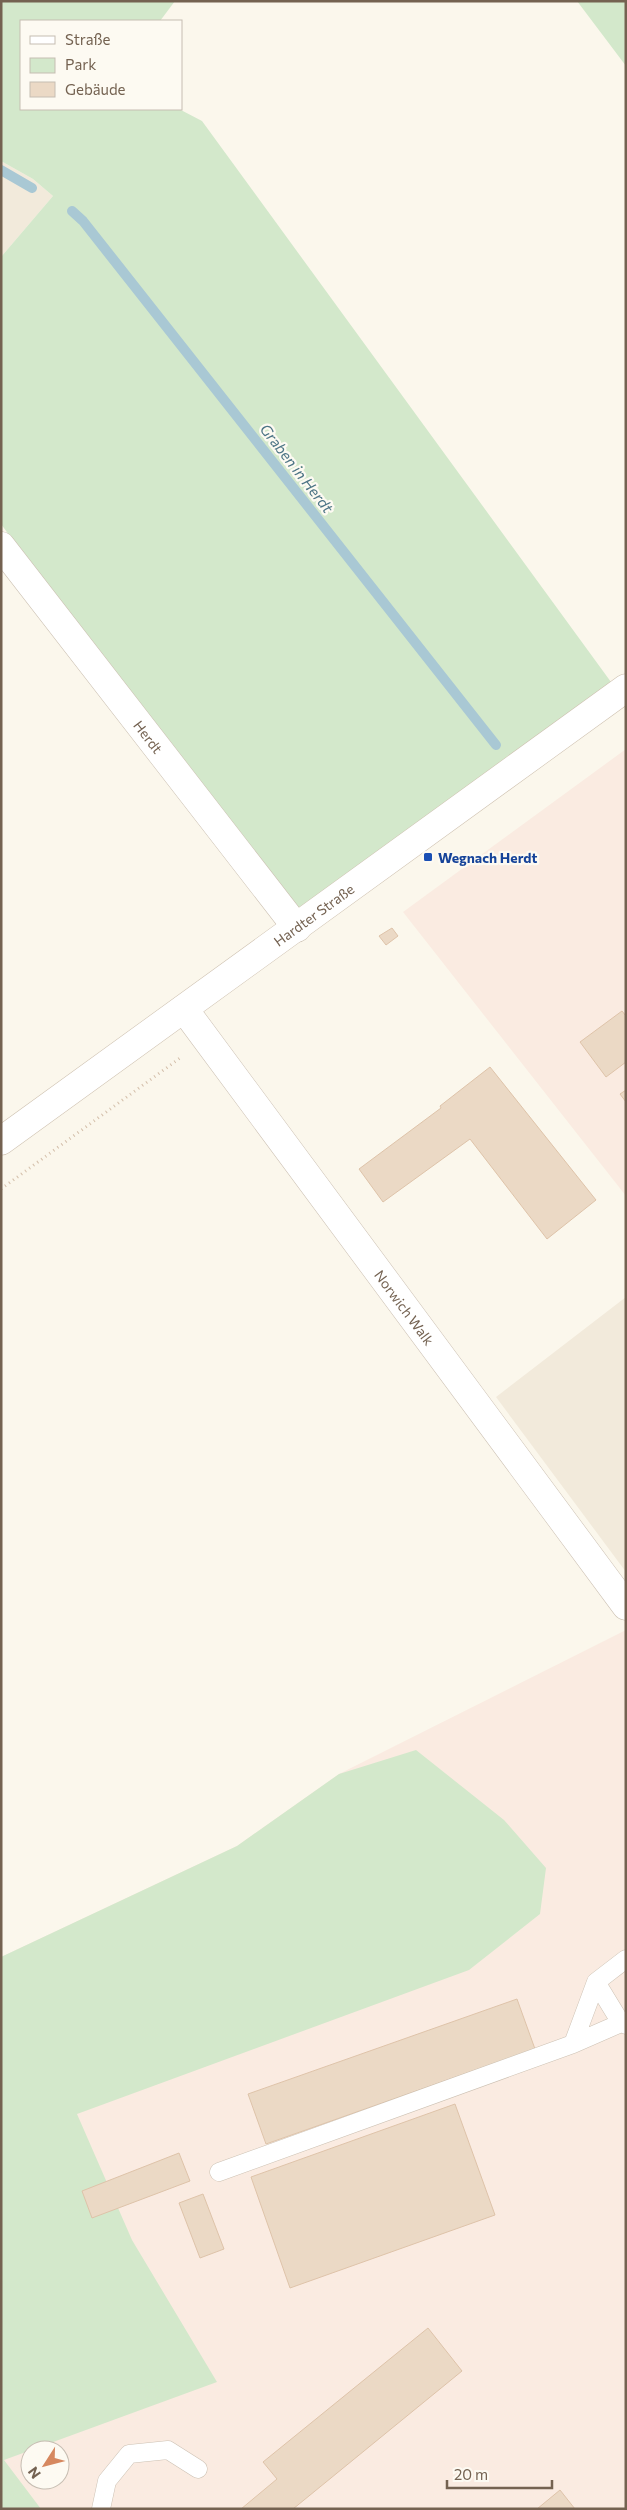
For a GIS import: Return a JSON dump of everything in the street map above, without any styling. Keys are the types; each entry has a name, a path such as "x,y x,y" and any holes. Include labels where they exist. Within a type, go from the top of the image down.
{"street":[{"name":"Herdt","path":"1,546 297,928"},
{"name":"Hardter Straße","path":"1,1141 297,928 426,831 626,688"},
{"name":"Norwich Walk","path":"184,1009 626,1606"}],"lane":[{"path":"573,2044 596,1982 626,1958"},
{"path":"219,2172 624,2024 596,1982"},
{"path":"101,2509 107,2481 129,2454 168,2450 198,2469"}],"shaded area":[{"path":"1,161 33,179 53,196 1,257"},
{"path":"626,749 626,1196 403,912"},
{"path":"626,1297 626,1572 496,1397"},
{"path":"626,1630 626,2509 1,2509 1,1957 237,1846 339,1774"}],"green space":[{"path":"1,1 175,1 161,20 20,20 20,110 181,110 202,121 619,693 297,928 1,524 1,257 53,196 33,179 1,161"},
{"path":"577,1 626,1 626,66"},
{"path":"416,1750 504,1820 546,1868 540,1914 469,1970 77,2114 132,2240 217,2382 59,2440 20,2440 20,2454 4,2460 20,2481 20,2490 27,2490 41,2509 1,2509 1,1957 237,1846 339,1774"}],"building":[{"path":"392,928 398,936 386,945 379,936"},
{"path":"622,1011 626,1016 626,1062 606,1077 580,1042"},
{"path":"490,1067 596,1200 547,1239 470,1139 383,1202 359,1169 441,1108 440,1106"},
{"path":"626,1090 626,1102 620,1094"},
{"path":"517,1999 535,2049 266,2144 248,2094"},
{"path":"455,2104 495,2215 290,2288 251,2177"},
{"path":"179,2153 190,2181 92,2218 82,2191"},
{"path":"203,2194 224,2249 200,2258 179,2203"},
{"path":"428,2328 462,2371 293,2509 241,2509 277,2479 263,2462"},
{"path":"560,2490 575,2509 537,2509"}],"waterway":[{"name":"Graben in Herdt","path":"1,170 32,188"},
{"name":"Graben in Herdt","path":"72,211 83,221 496,745"}],"place":[{"name":"Wegnach Herdt","path":"428,857"}]}
